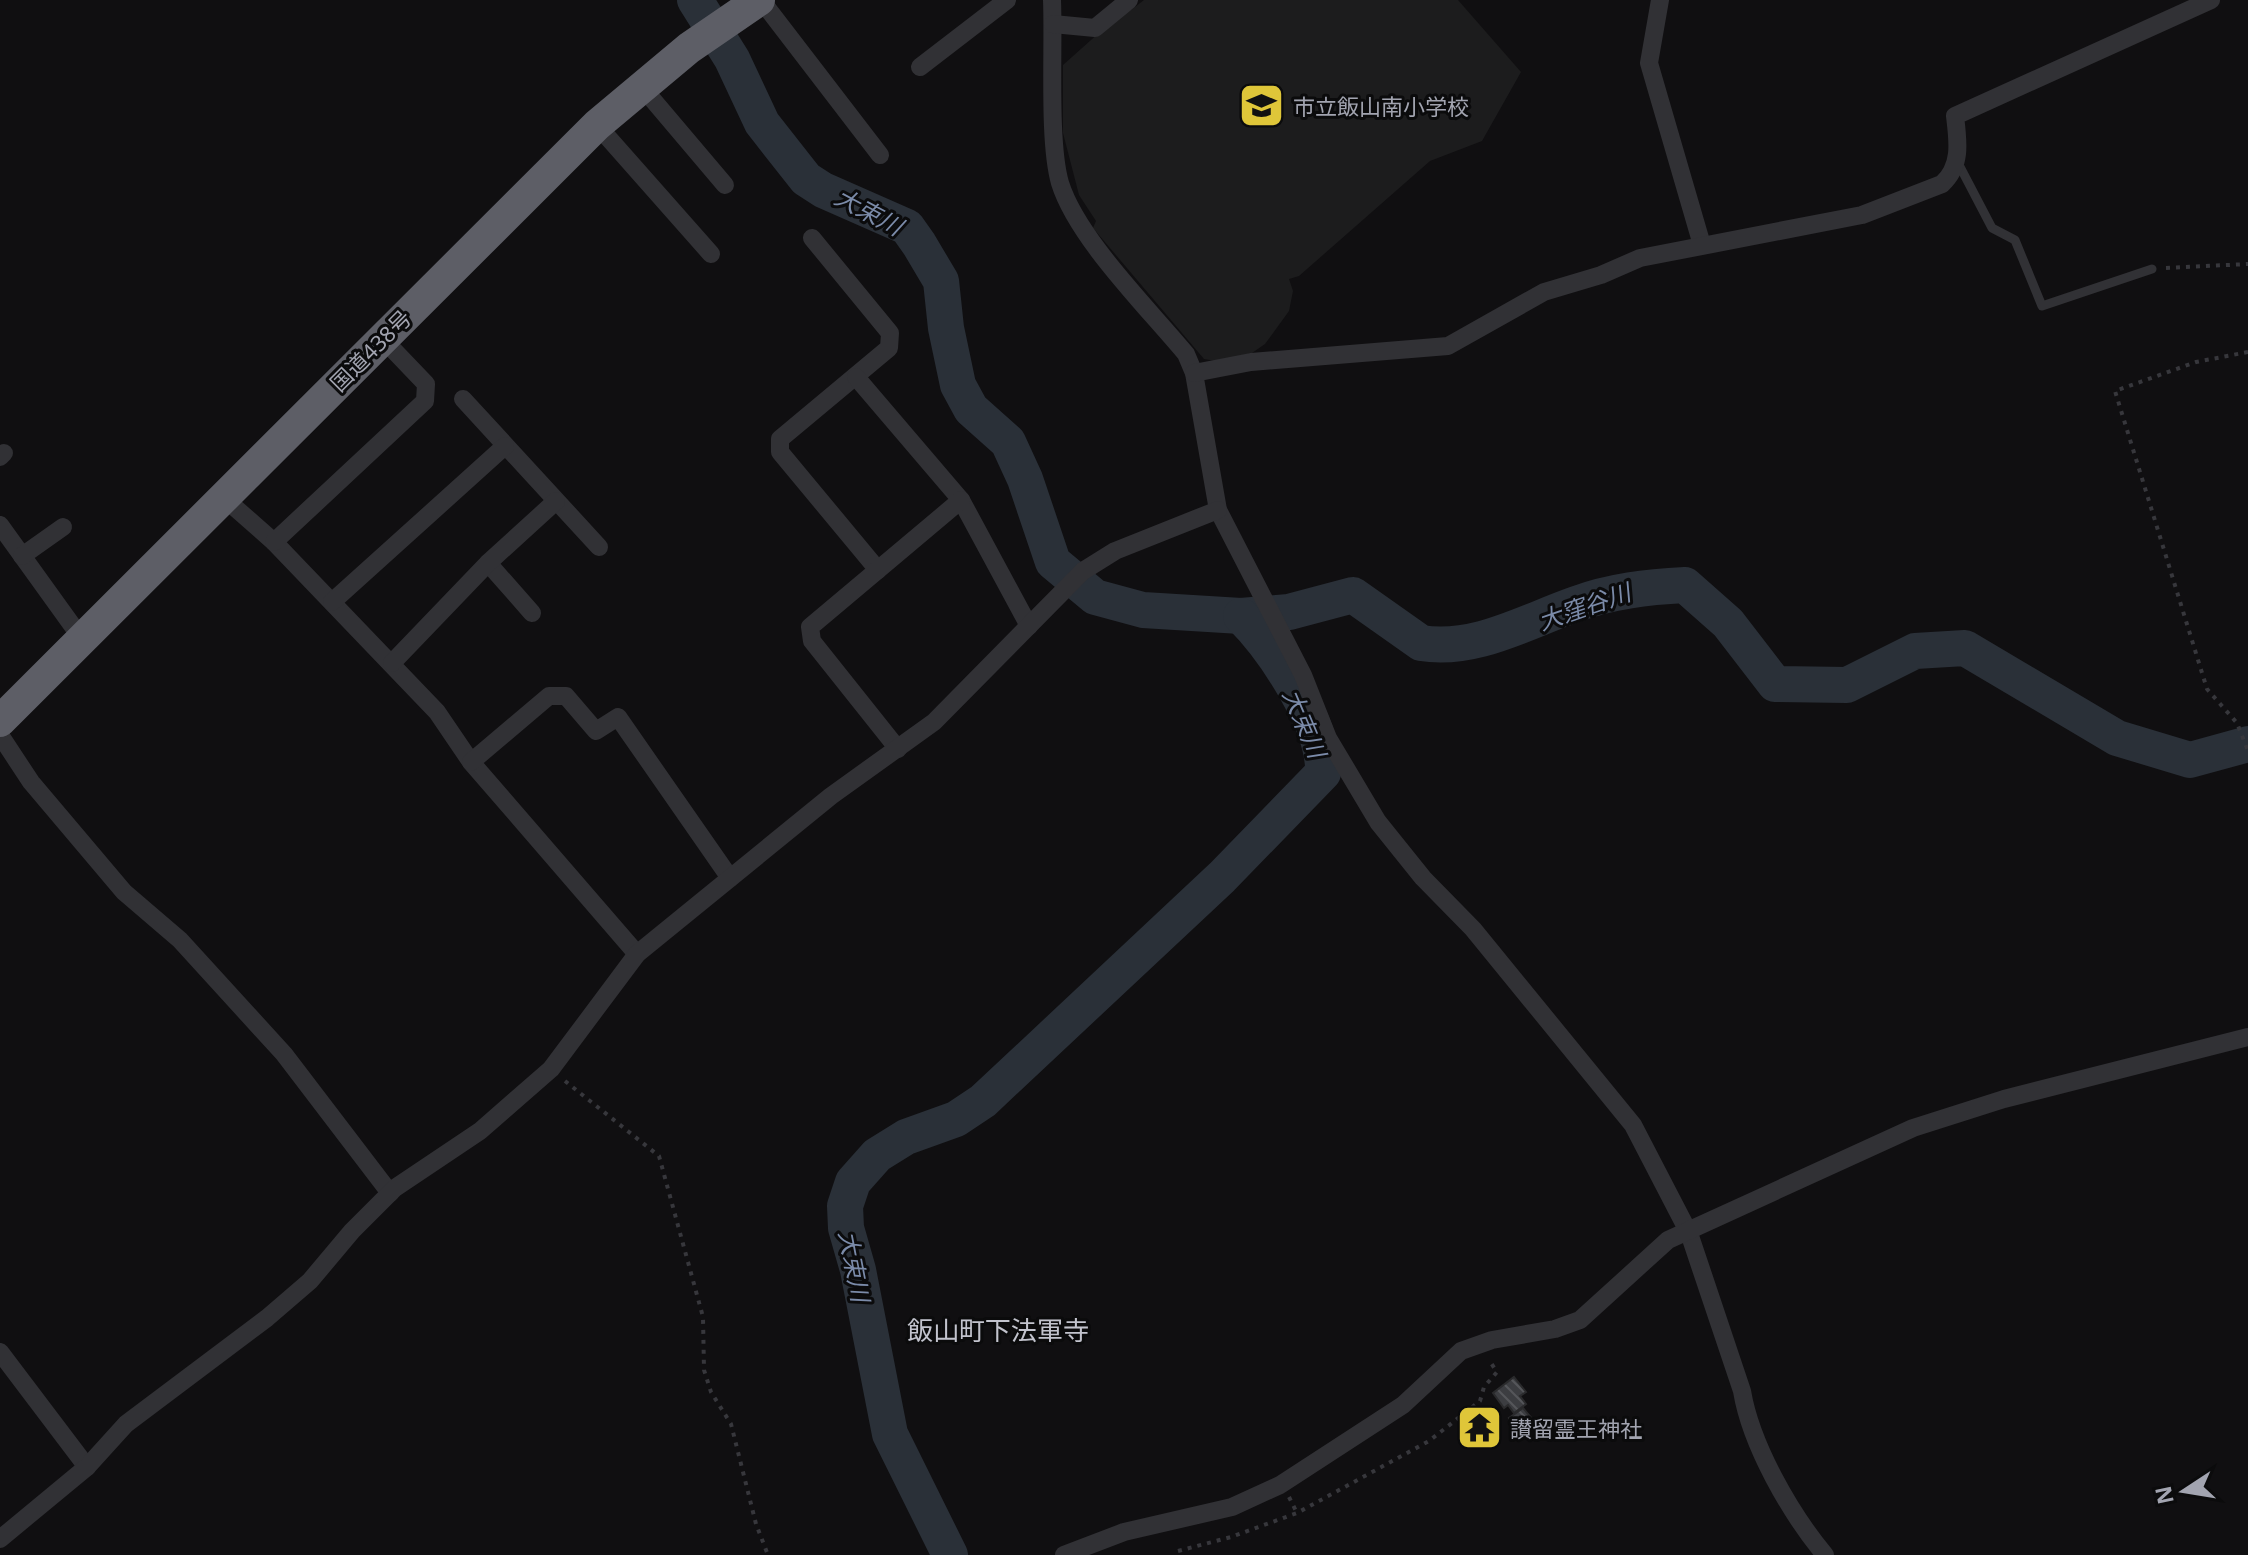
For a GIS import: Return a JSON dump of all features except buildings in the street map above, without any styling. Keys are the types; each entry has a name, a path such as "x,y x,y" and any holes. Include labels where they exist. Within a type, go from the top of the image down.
{"highway":[{"name":"国道438号","path":"0,721 597,125 689,48 753,4"}],"street":[{"path":"920,67 1007,0"},
{"path":"1052,0 1060,181 1072,210 1089,235 1186,354 1194,373 1218,510 1303,675 1328,738 1378,822 1423,878 1503,964 1633,1125 1689,1233 1737,1377 1746,1415 1766,1461 1825,1555"},
{"path":"1053,24 1095,28 1129,0"},
{"path":"1660,0 1649,63 1702,245"},
{"path":"1194,373 1251,362 1448,346 1544,292 1601,275 1640,258 1862,215 1942,184 1952,175 1957,161 1955,116 2211,0"},
{"path":"753,4 880,155"},
{"path":"642,87 725,185"},
{"path":"597,125 711,254"},
{"path":"812,238 890,333 889,348 780,439 780,452 878,570"},
{"path":"274,542 425,401 426,384 382,338"},
{"path":"856,377 961,500 1029,626"},
{"path":"463,399 599,547"},
{"path":"332,602 505,446"},
{"path":"223,497 274,542 437,712 471,762 637,954"},
{"path":"898,749 812,641 810,627 961,500"},
{"path":"392,663 488,563 556,501"},
{"path":"0,1539 87,1467 126,1424 267,1318 310,1281 352,1231 390,1193 480,1131 551,1069 637,954 831,796 934,722 1083,571 1115,551 1218,510"},
{"path":"0,525 82,639"},
{"path":"22,556 63,527"},
{"path":"488,563 532,613"},
{"path":"471,762 549,696 566,696 596,731 618,717 730,878"},
{"path":"0,735 31,782 124,892 180,940 284,1054 390,1193"},
{"path":"1064,1555 1124,1532 1232,1507 1280,1485 1403,1405 1461,1351 1492,1340 1555,1329 1580,1320 1645,1257 1668,1240 1913,1128 2004,1099 2248,1037"},
{"path":"0,1352 87,1467"}],"lane":[{"path":"1957,161 1992,228 2015,240 2042,306 2152,269"}],"path":[{"path":"2152,269 2248,264"},
{"path":"2248,352 2196,362 2115,391 2207,689 2237,723 2248,751"},
{"path":"551,1069 659,1156 703,1317 704,1370 711,1392 731,1424 756,1524 768,1555"},
{"path":"1178,1551 1231,1537 1297,1513 1429,1441 1480,1401 1484,1387 1497,1372 1487,1358"}],"shaded area":[{"path":"1144,0 1458,0 1521,72 1482,141 1430,161 1299,276 1289,279 1293,291 1289,311 1265,344 1252,353 1216,361 1204,359 1093,228 1096,221 1079,195 1063,133 1063,65 1128,7 1131,10"}],"waterway":[{"name":"大窪谷川","path":"695,0 732,59 762,123 806,179 823,190 907,227 919,244 941,281 946,328 958,385 971,409 1008,442 1025,479 1053,562 1095,597 1143,610 1241,616 1289,612 1353,595 1421,643 1441,645 1481,639 1603,596 1643,588 1685,585 1728,623 1775,684 1847,685 1915,651 1965,648 2117,738 2190,760 2248,744"},
{"name":"大束川","path":"950,1555 890,1434 858,1270 846,1228 845,1206 853,1182 877,1155 906,1137 956,1119 983,1101 1222,877 1323,773 1316,733 1307,711 1282,668 1241,616"}],"place":[{"name":"市立飯山南小学校","path":"1262,106"},
{"name":"讃留霊王神社","path":"1479,1428"}],"district":[{"name":"飯山町下法軍寺","path":"998,1330"}]}
